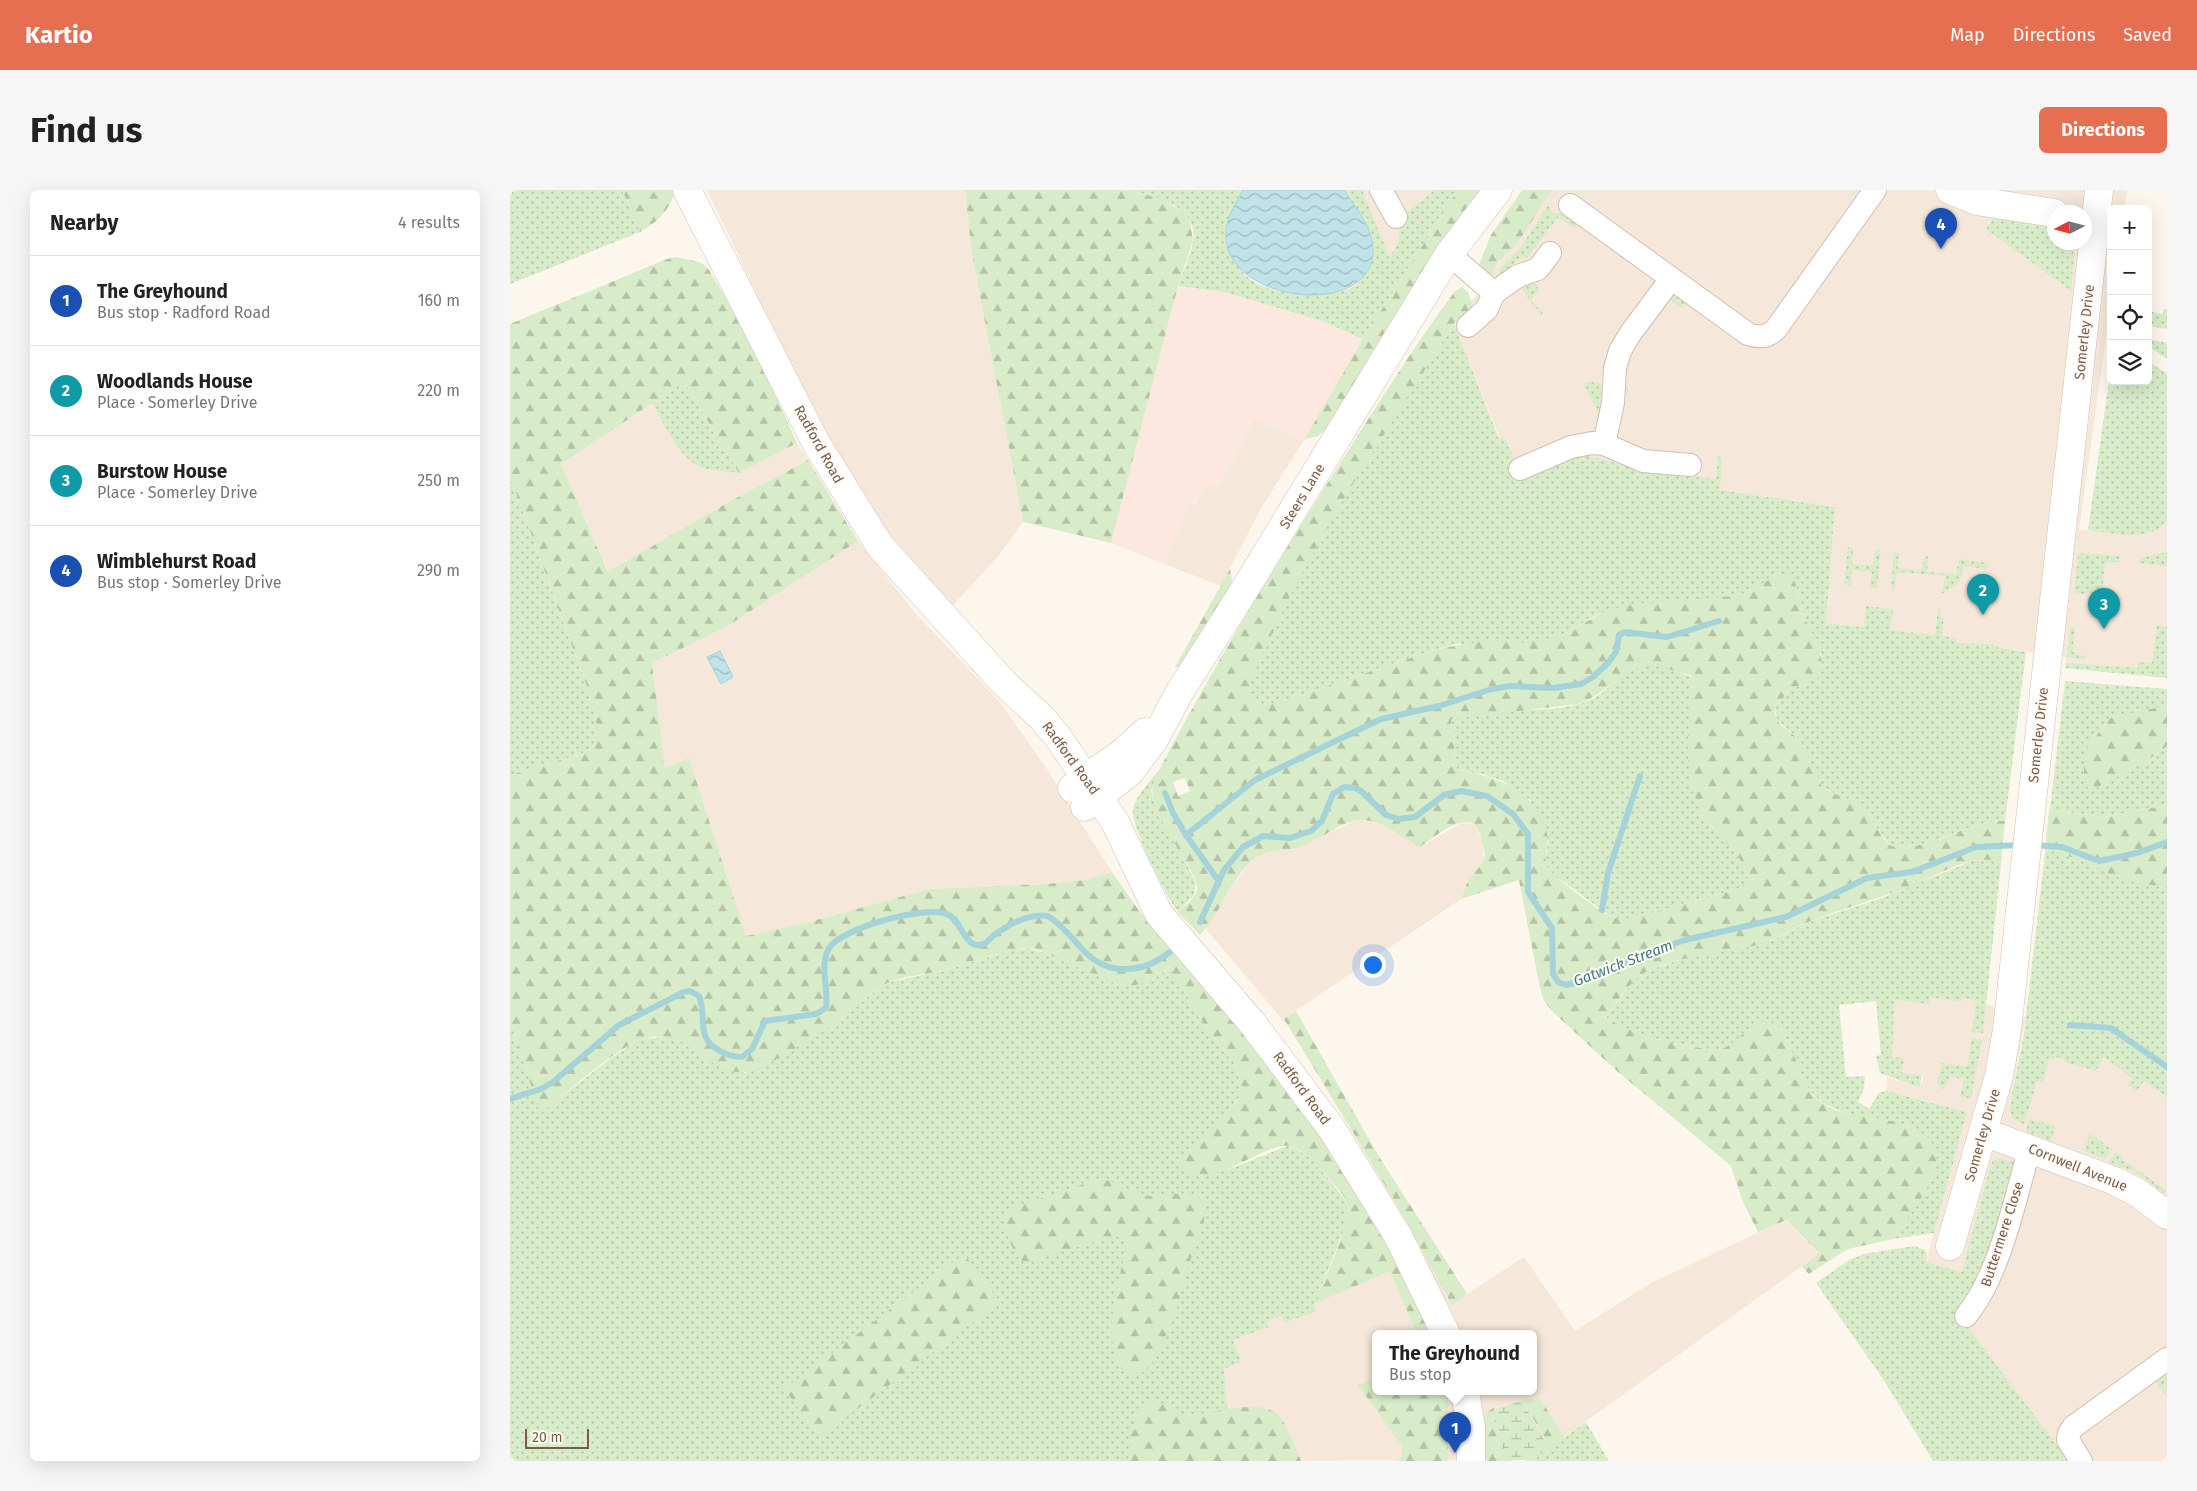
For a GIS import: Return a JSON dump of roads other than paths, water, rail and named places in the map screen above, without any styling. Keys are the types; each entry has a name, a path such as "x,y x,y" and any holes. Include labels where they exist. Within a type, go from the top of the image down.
{"street":[{"name":"Radford Road","path":"687,190 816,443 880,546 996,675 1042,718 1085,792 1120,831 1154,905 1169,926 1253,1024 1322,1115 1398,1236 1444,1330"},
{"path":"1381,190 1396,217"},
{"name":"Steers Lane","path":"1085,792 1129,773 1164,724 1179,693 1240,597 1449,254 1498,190"},
{"path":"1570,205 1671,280 1748,334 1758,337 1768,335 1782,322 1875,190"},
{"path":"1950,190 1977,201 2047,212"},
{"name":"Somerley Drive","path":"2092,210 2099,190"},
{"name":"Somerley Drive","path":"1950,1246 2003,1057 2024,872 2087,250"},
{"path":"1468,326 1487,309 1494,292 1518,276 1538,269 1550,253"},
{"path":"1449,254 1494,292"},
{"path":"1604,444 1613,403 1616,368 1620,352 1630,334 1671,280"},
{"path":"1520,469 1582,444 1604,444 1643,461 1690,466"},
{"name":"Cornwell Avenue","path":"1983,1132 2030,1147 2127,1186 2167,1215"},
{"name":"Buttermere Close","path":"1966,1316 1983,1292 1994,1269 2030,1147"},
{"path":"2081,1461 2068,1440 2069,1433 2073,1427 2167,1359"},
{"path":"1465,1395 1471,1427 1471,1461"}],"water":[{"path":"1243,190 1344,190 1363,219 1370,234 1373,251 1366,273 1349,287 1325,294 1298,294 1271,288 1248,275 1231,257 1226,233 1230,216"},
{"path":"720,651 733,677 721,684 707,657"}],"waterway":[{"path":"1218,880 1186,835 1255,780 1381,719 1439,706 1492,689 1510,686 1553,688 1581,684 1593,677 1608,663 1616,652 1619,635 1625,632 1667,637 1719,621"},
{"path":"1602,910 1608,873 1640,776"},
{"name":"Gatwick Stream","path":"1200,922 1224,870 1243,847 1263,836 1290,838 1311,831 1322,821 1333,794 1344,787 1355,788 1361,791 1386,815 1398,819 1415,817 1444,795 1461,791 1487,796 1513,814 1528,834 1528,892 1552,928 1553,974 1558,982 1566,985 1597,976 1650,952 1685,940 1786,917 1867,878 1912,872 1976,847 2021,845"},
{"path":"1165,793 1173,813 1186,835"},
{"name":"Gatwick Stream","path":"2034,845 2062,847 2099,861 2137,853 2167,842"},
{"name":"Gatwick Stream","path":"510,1099 541,1089 553,1082 619,1025 684,992 690,991 699,996 704,1033 712,1046 728,1055 742,1057 752,1049 765,1021 816,1014 826,1008 824,970 829,948 837,940 850,933 885,920 921,913 936,912 947,914 952,917 969,941 973,944 982,945 1019,920 1033,916 1048,916 1058,923 1091,957 1101,964 1112,968 1131,969 1143,967 1170,952"},
{"path":"2070,1025 2111,1028 2167,1067"}],"place":[{"name":"Wimblehurst Road","path":"1941,249"},
{"name":"Woodlands House","path":"1983,615"},
{"name":"Burstow House","path":"2104,629"},
{"name":"The Greyhound","path":"1455,1453"}]}
